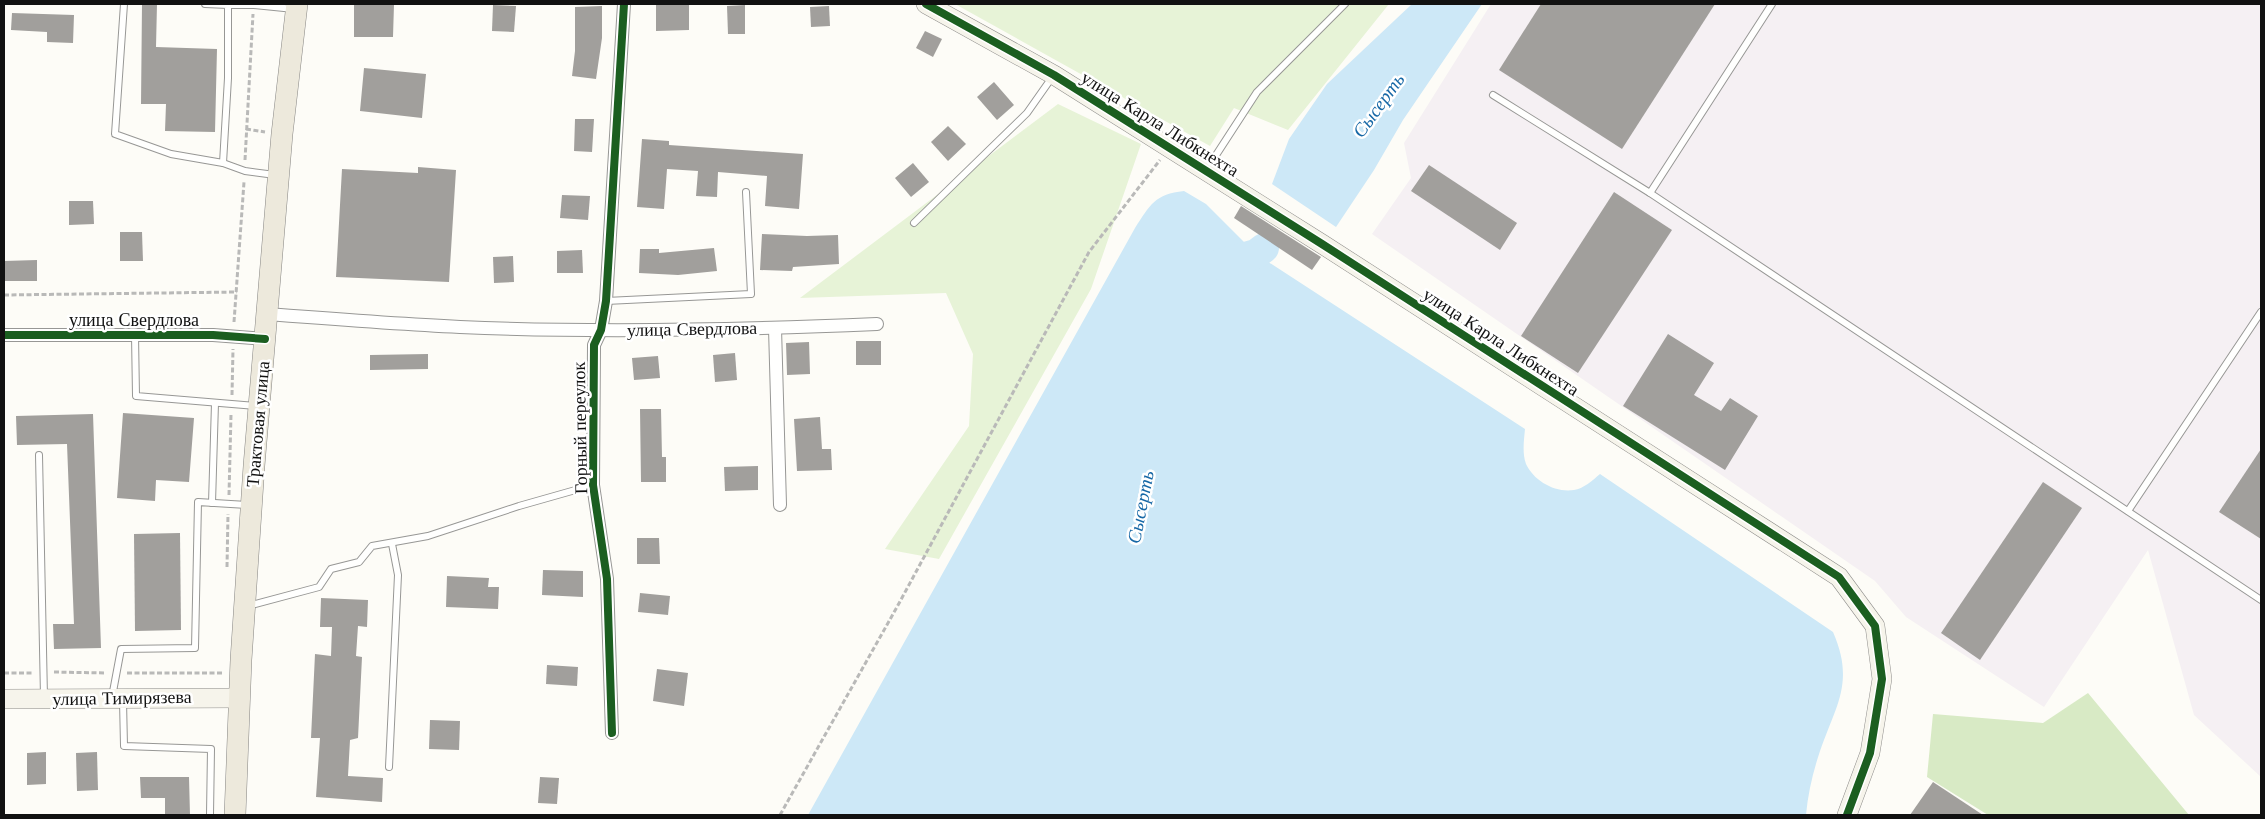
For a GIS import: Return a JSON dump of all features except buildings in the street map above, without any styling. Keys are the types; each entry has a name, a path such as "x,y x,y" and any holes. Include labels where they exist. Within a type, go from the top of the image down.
{"main road":[{"name":"Трактовая улица","path":"235,815 244,607 251,505 278,175 297,7"}],"street":[{"name":"Горный переулок","path":"612,733 607,579 593,484 594,345 601,330 606,301 624,4"},
{"name":"улица Карла Либкнехта","path":"926,4 1054,74 1839,577 1875,626 1882,679 1870,753 1847,815"},
{"name":"улица Свердлова","path":"268,314 461,327 601,330 775,328 877,324"},
{"path":"775,328 780,505"},
{"name":"улица Свердлова","path":"4,335 220,335 265,339"},
{"name":"улица Тимирязева","path":"4,699 117,697 240,698"}],"lane":[{"path":"124,4 115,134 171,154 223,163 245,171 278,175"},
{"path":"205,4 297,7"},
{"path":"1205,171 1257,92 1345,4"},
{"path":"1650,193 1772,4"},
{"path":"223,163 228,78 228,5"},
{"path":"914,223 1027,113 1054,74"},
{"path":"1493,95 1650,193 2261,600"},
{"path":"606,301 751,294 746,192"},
{"path":"2128,511 2261,312"},
{"path":"135,335 136,396 259,406"},
{"path":"212,503 215,403"},
{"path":"39,455 44,699"},
{"path":"244,607 319,587 331,569 359,562 372,546 392,544 428,536 593,484"},
{"path":"210,815 211,749 124,746 117,697 122,649 195,648 198,502 251,505"},
{"path":"389,768 398,575 392,544"}],"path":[{"path":"780,815 897,608 1089,252 1170,148"},
{"path":"4,295 237,292"}],"shaded area":[{"path":"1491,4 2261,4 2261,777 2194,715 2148,550 2044,707 1906,617 1875,581 1372,234 1411,178 1404,143"}],"green space":[{"path":"955,4 1389,4 1288,130 1234,108 1210,146"},
{"path":"1058,104 1141,144 1091,289 939,559 885,549 969,426 973,354 946,293 800,298"},
{"path":"2088,693 2189,815 1988,815 1927,777 1933,714 2043,723"}],"water":[{"path":"1412,4 1482,4 1403,120 1374,170 1336,227 1272,184 1289,139 1327,84"},
{"path":"1184,191 1206,204 1256,254 1525,429 1524,455 1526,464 1534,476 1553,488 1574,490 1584,486 1600,474 1833,632 1842,665 1841,693 1815,767 1806,815 808,815 1135,228 1154,202 1166,195"}],"waterway":[{"name":"Сысерть","path":"1217,265 1256,254 1264,248"}],"cycle path":[{"path":"612,733 607,579 593,485 594,345 601,330 606,301 624,4"},
{"path":"926,4 1054,75 1322,244 1839,577 1875,626 1882,679 1870,753 1847,815"},
{"path":"4,335 213,335 265,339"}]}
